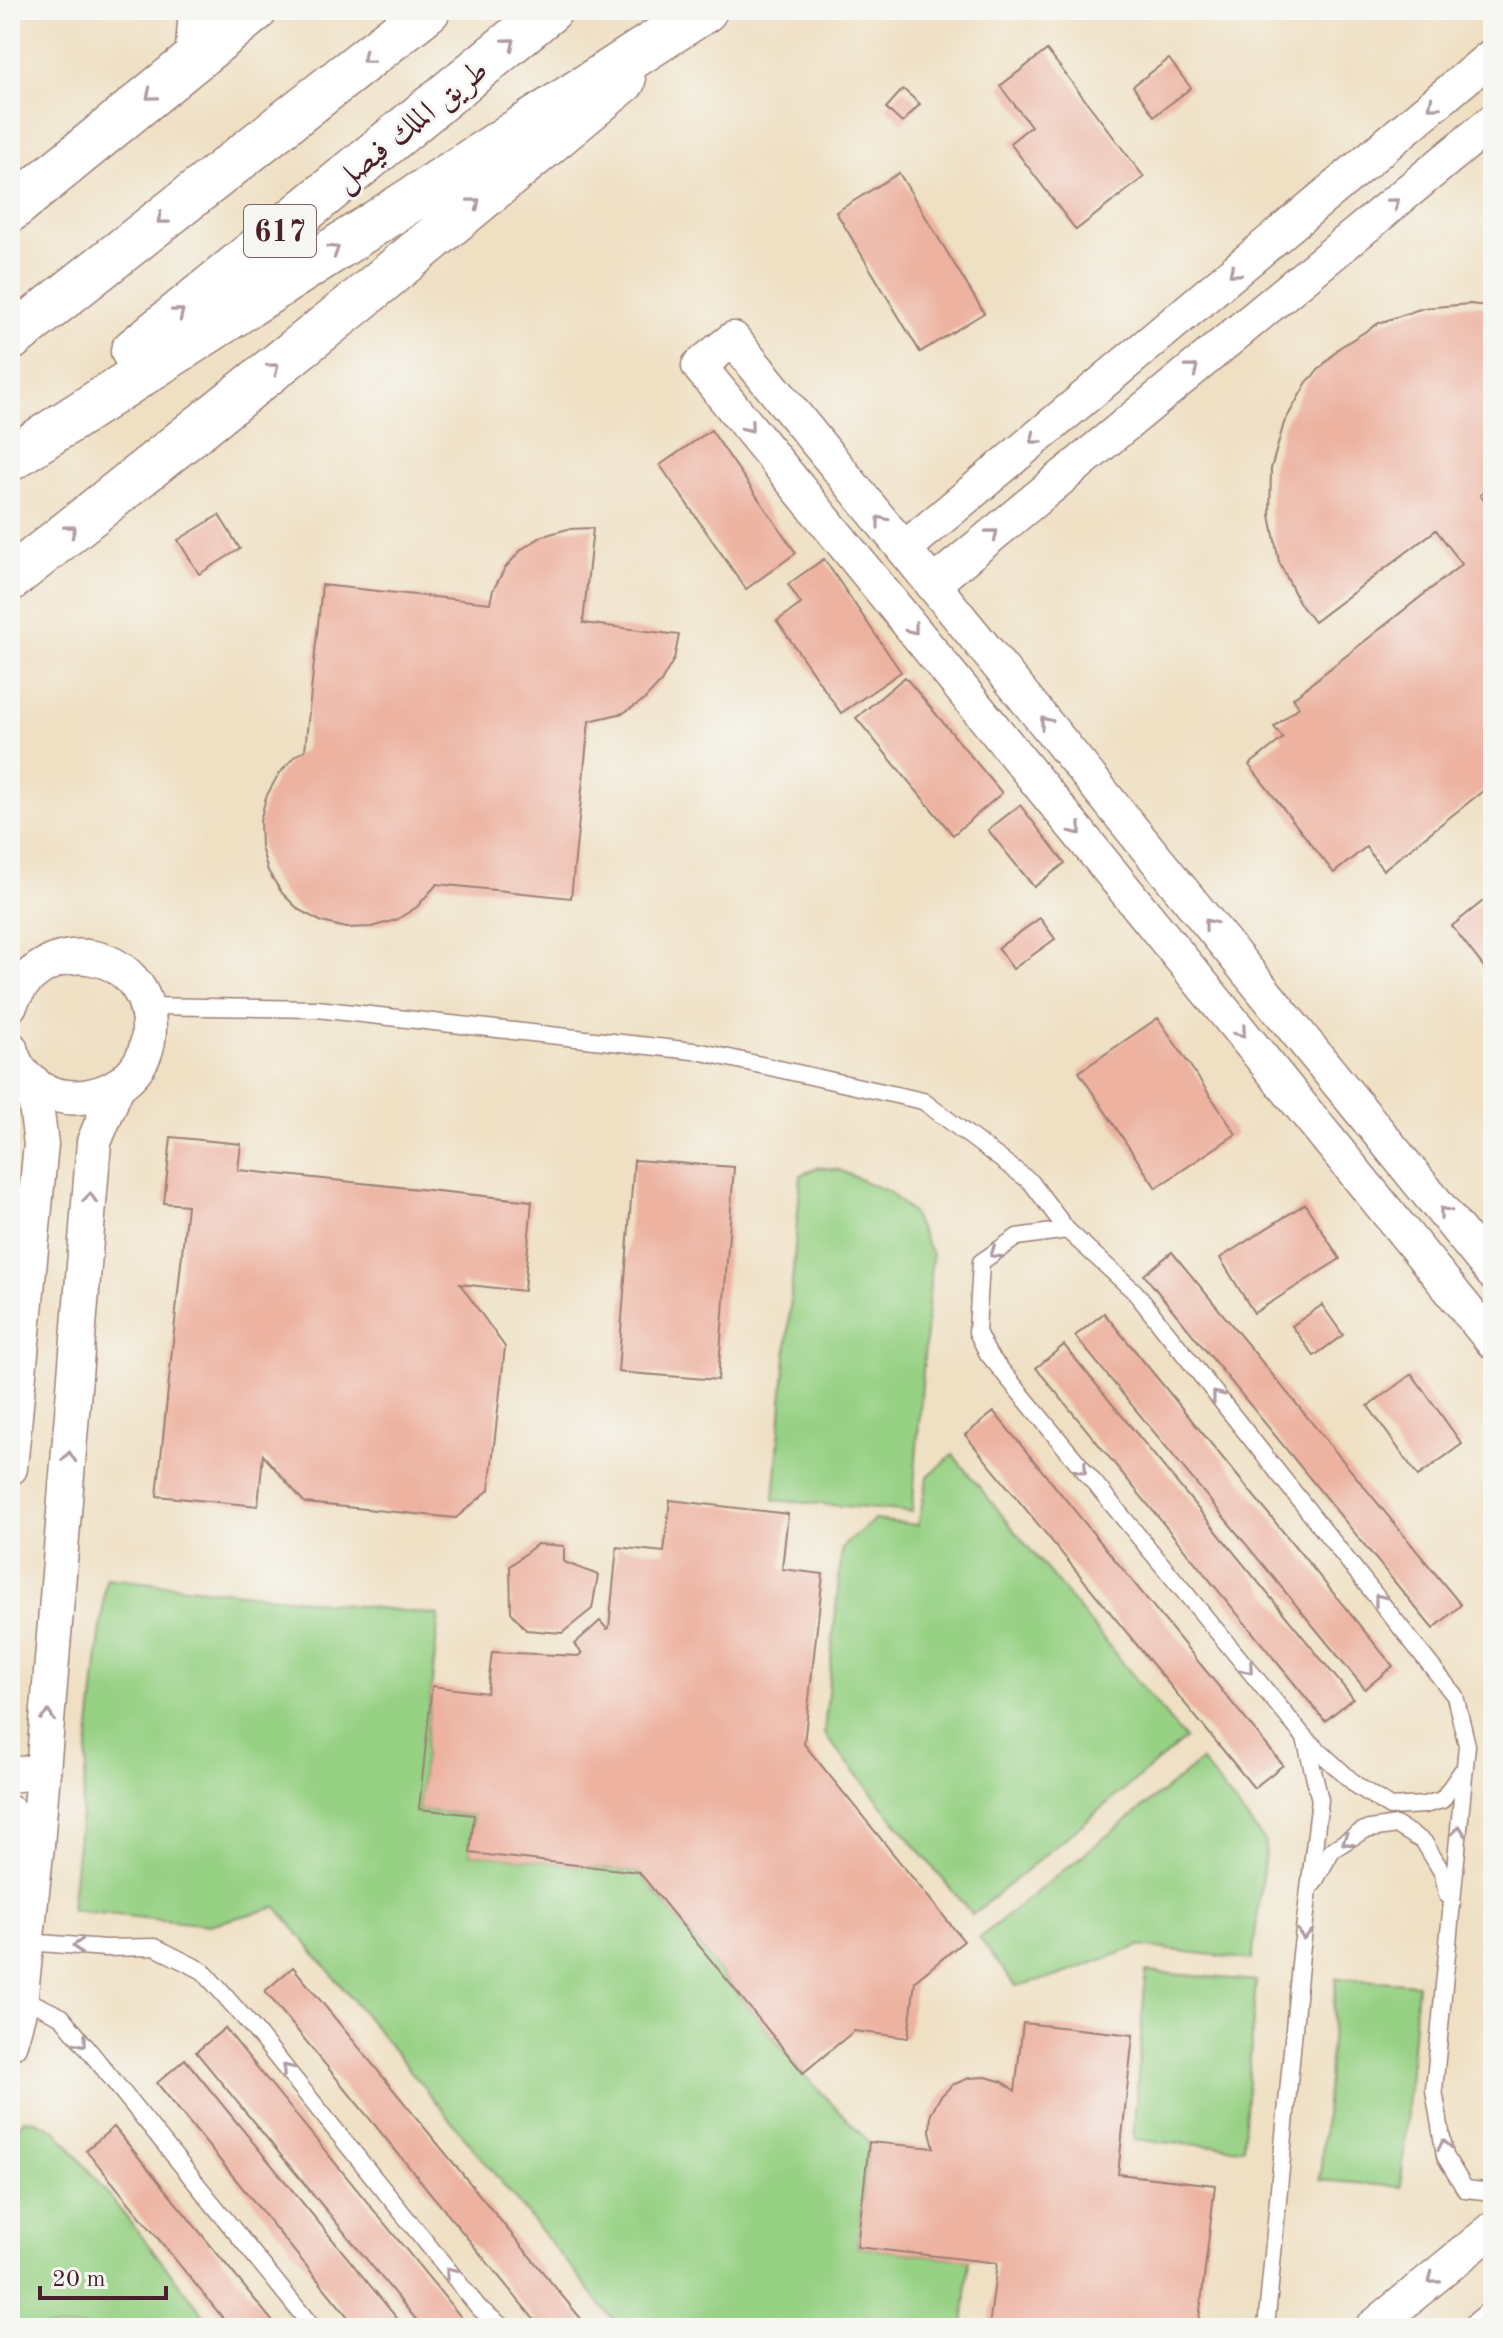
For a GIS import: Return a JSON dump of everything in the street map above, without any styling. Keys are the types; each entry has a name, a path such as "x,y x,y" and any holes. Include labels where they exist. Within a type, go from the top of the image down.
{"main road":[{"path":"10,210 255,10"},
{"name":"617","path":"10,339 428,10"},
{"name":"طريق الملك فيصل","path":"10,451 550,10"},
{"path":"10,459 706,10"},
{"path":"10,579 354,304 706,10"}],"street":[{"path":"192,61 196,10"},
{"path":"904,549 1493,55"},
{"path":"933,584 1493,121"},
{"path":"1493,1273 733,339 699,366 1493,1342"},
{"path":"10,1005 17,989 33,971 54,959 77,955 99,959 120,969 136,985 146,1006 149,1029 145,1051 133,1072 117,1087 95,1097 71,1099 48,1092 33,1082 13,1059 10,1048"},
{"path":"10,1468 41,1144 33,1082"},
{"path":"10,2043 21,1997 37,1845 27,1773 94,1142 117,1087"},
{"path":"10,1813 37,1845"},
{"path":"1372,2328 1493,2229"},
{"path":"1481,2328 1493,2318"}],"lane":[{"path":"146,1006 317,1009 702,1052 923,1101 1031,1182 1067,1230 1135,1292 1455,1696 1467,1745 1434,2090 1445,2156 1465,2189 1493,2192"},
{"path":"1067,1230 1017,1237 981,1262 977,1332 988,1354 1305,1738 1356,1785 1390,1807 1424,1805 1442,1800 1464,1768"},
{"path":"1266,2328 1320,1800 1305,1738"},
{"path":"1309,1892 1332,1850 1364,1830 1396,1825 1424,1842 1443,1874 1451,1912"},
{"path":"27,1942 105,1948 155,1947 203,1971 253,2028 479,2308 504,2328"},
{"path":"21,1997 62,2017 313,2328"}],"green space":[{"path":"819,1167 839,1170 889,1192 911,1212 932,1255 912,1512 774,1500 801,1175"},
{"path":"953,1455 1185,1739 972,1915 824,1734 842,1547 874,1520 918,1525 928,1476"},
{"path":"106,1578 439,1615 419,1809 474,1815 470,1853 639,1872 802,2073 869,2142 857,2247 969,2260 963,2328 620,2328 277,1907 209,1925 71,1910"},
{"path":"1201,1761 1266,1843 1252,1960 1139,1946 1058,1976 1016,1986 979,1938"},
{"path":"1146,1972 1256,1981 1243,2148 1133,2140"},
{"path":"1336,1978 1417,1984 1401,2187 1320,2180"},
{"path":"24,2119 57,2131 215,2328 10,2328 10,2139"}],"building":[{"path":"1047,50 1144,177 1076,230 1010,143 1031,126 1000,86"},
{"path":"1169,59 1191,88 1154,116 1133,86"},
{"path":"903,89 920,104 902,123 886,108"},
{"path":"899,173 984,313 920,352 836,212"},
{"path":"1470,304 1493,307 1493,484 1480,495 1493,512 1493,783 1383,870 1366,847 1334,873 1249,765 1283,738 1274,727 1299,707 1293,698 1462,564 1436,530 1314,622 1300,604 1279,562 1270,515 1271,469 1284,423 1307,382 1339,348 1379,323 1423,308"},
{"path":"711,430 796,553 746,589 660,465"},
{"path":"219,515 240,549 199,574 178,540"},
{"path":"593,528 583,623 679,635 674,659 661,682 644,700 623,713 589,721 571,898 437,884 417,907 396,920 371,927 346,928 322,922 299,910 282,893 268,871 261,847 260,821 266,797 278,775 305,750 322,585 490,603 505,568 522,549 543,536 568,529"},
{"path":"824,559 901,672 841,713 777,621 801,604 788,584"},
{"path":"905,677 1002,793 953,835 856,718"},
{"path":"1020,805 1065,863 1034,887 988,830"},
{"path":"1493,893 1493,979 1452,926"},
{"path":"1040,918 1055,939 1013,969 998,948"},
{"path":"1158,1018 1236,1134 1156,1188 1079,1072"},
{"path":"171,1137 241,1144 238,1170 532,1201 524,1291 460,1284 505,1347 489,1490 456,1518 305,1503 263,1455 258,1506 157,1496 187,1205 164,1203"},
{"path":"634,1160 734,1167 718,1380 618,1372"},
{"path":"1305,1204 1340,1259 1254,1313 1220,1258"},
{"path":"1172,1252 1461,1605 1433,1629 1144,1275"},
{"path":"1322,1305 1343,1335 1314,1356 1292,1326"},
{"path":"1104,1313 1393,1666 1365,1689 1075,1336"},
{"path":"1064,1345 1353,1698 1325,1721 1036,1368"},
{"path":"1412,1374 1462,1444 1418,1476 1368,1406"},
{"path":"994,1412 1283,1765 1254,1788 965,1435"},
{"path":"670,1500 788,1514 782,1569 823,1574 804,1744 964,1941 915,1981 908,2038 854,2031 803,2073 639,1872 470,1853 474,1815 419,1809 432,1686 487,1693 492,1652 578,1656 582,1653 574,1644 600,1621 609,1628 617,1547 664,1552"},
{"path":"537,1544 564,1546 564,1562 598,1575 592,1609 562,1633 526,1630 511,1612 510,1566"},
{"path":"293,1967 582,2320 573,2328 541,2328 265,1991"},
{"path":"1023,2023 1133,2035 1118,2174 1215,2185 1198,2328 989,2328 997,2263 857,2247 869,2142 934,2148 930,2131 931,2114 940,2097 952,2085 969,2078 986,2077 1003,2082 1015,2091"},
{"path":"225,2028 470,2328 423,2328 196,2052"},
{"path":"185,2059 405,2328 357,2328 157,2083"},
{"path":"114,2127 278,2328 231,2328 86,2150"}]}
